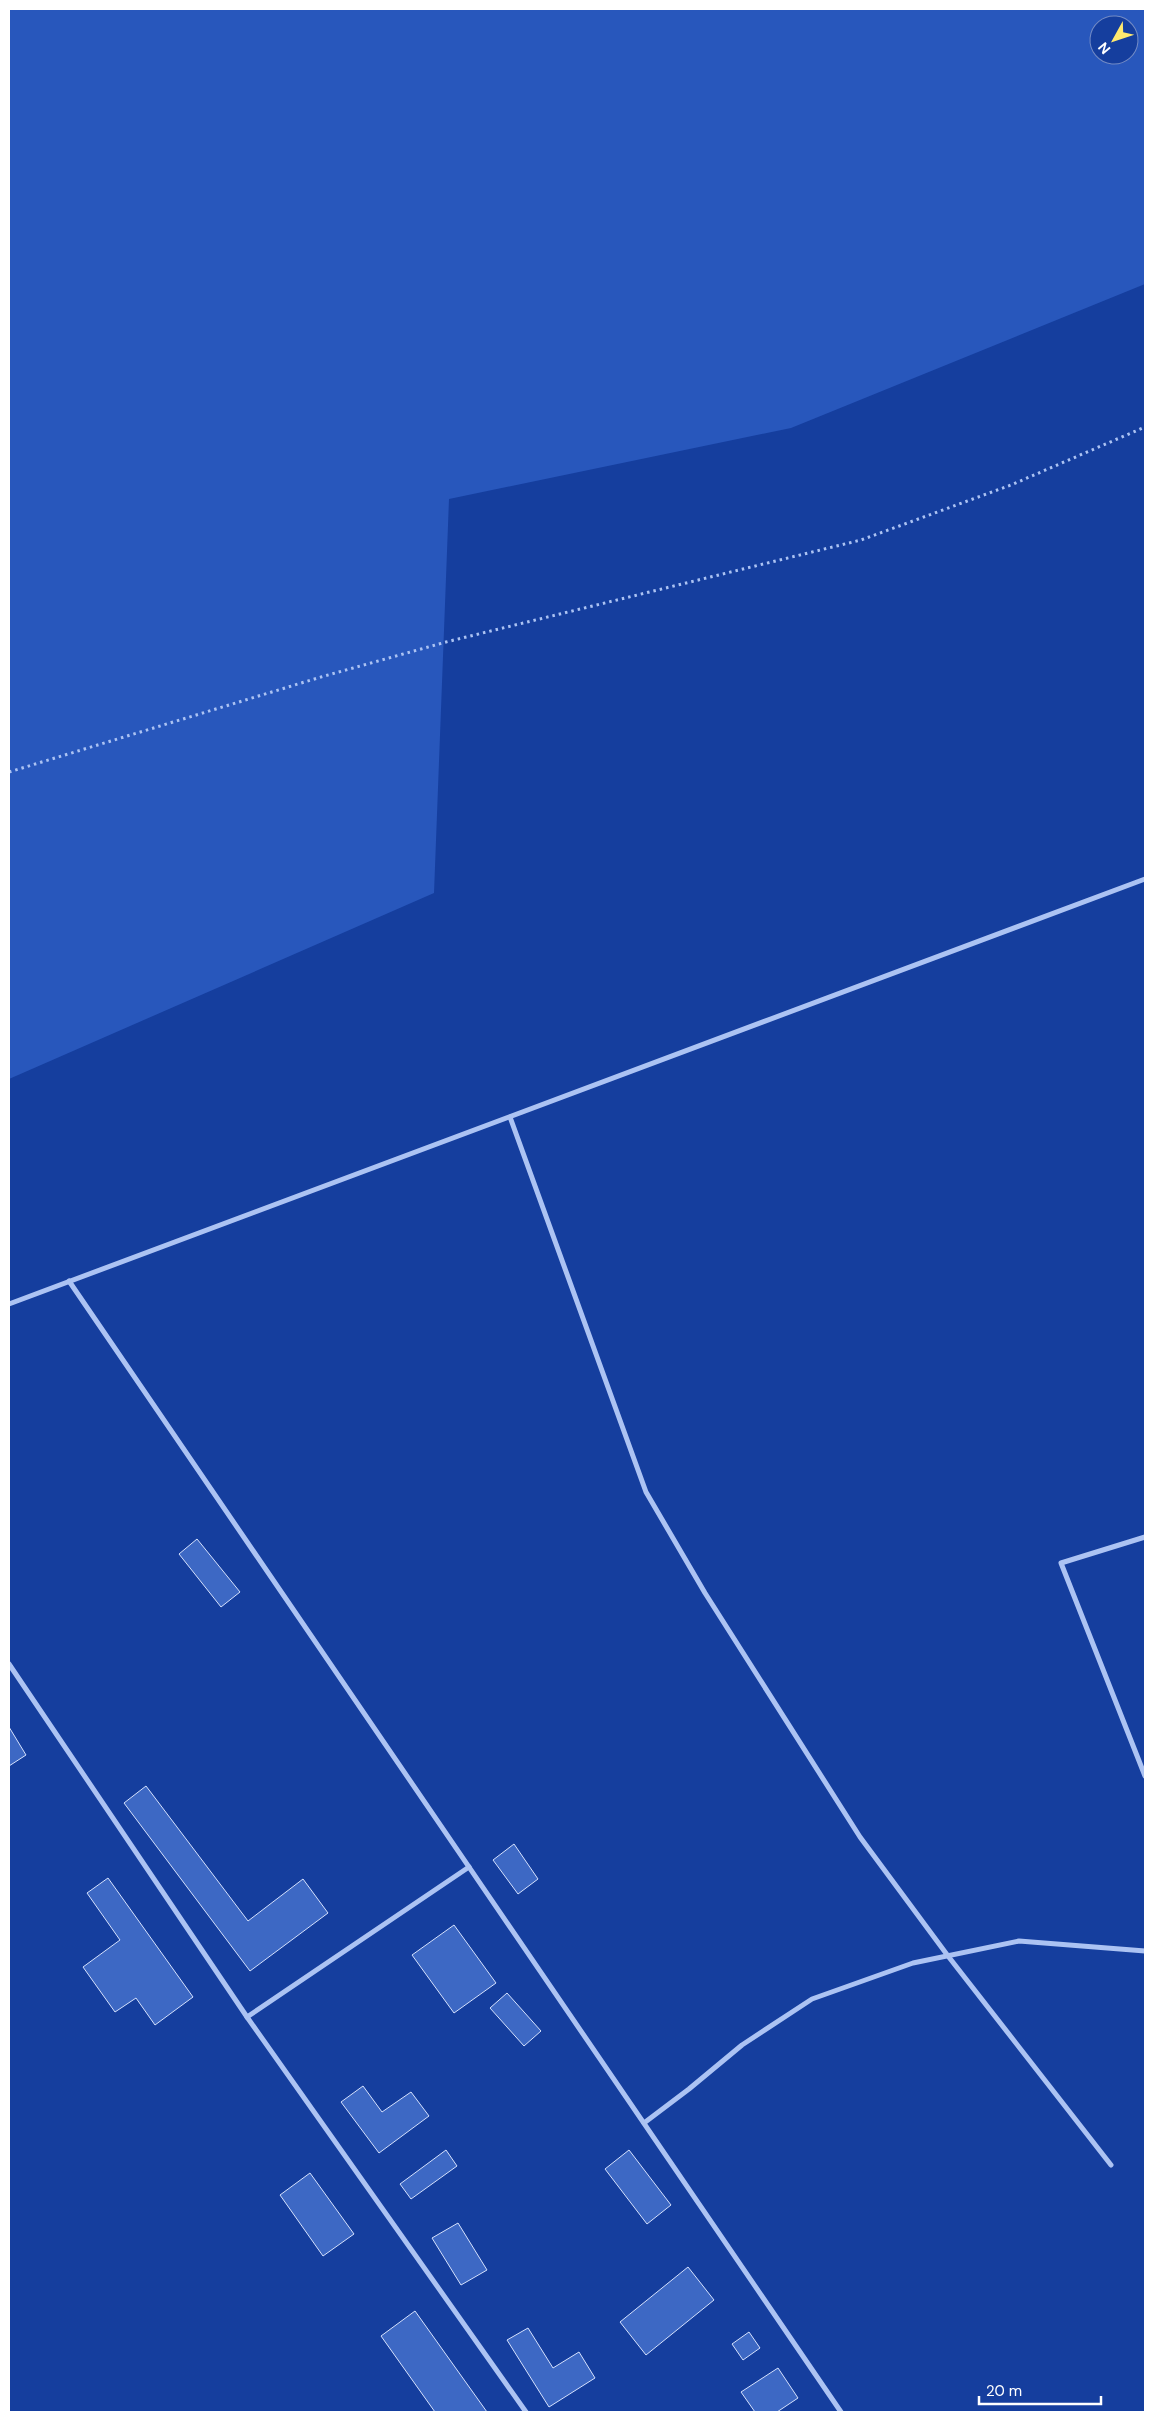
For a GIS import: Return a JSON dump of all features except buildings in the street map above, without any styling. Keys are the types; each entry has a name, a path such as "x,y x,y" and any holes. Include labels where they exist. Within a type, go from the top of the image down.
{"street":[{"path":"9,1304 1145,879"},
{"path":"510,1117 646,1492 705,1593 860,1837 948,1956 1111,2165"},
{"path":"69,1281 841,2412"},
{"path":"1145,1537 1061,1563 1145,1776"},
{"path":"9,1664 246,2017 526,2412"},
{"path":"246,2017 469,1866"},
{"path":"644,2122 689,2090 742,2045 812,1999 913,1964 1019,1941 1145,1951"}],"path":[{"path":"9,772 321,677 446,642 861,540 1011,485 1145,427"}],"shaded area":[{"path":"9,9 1145,9 1145,284 791,428 449,499 434,893 9,1079"}]}
